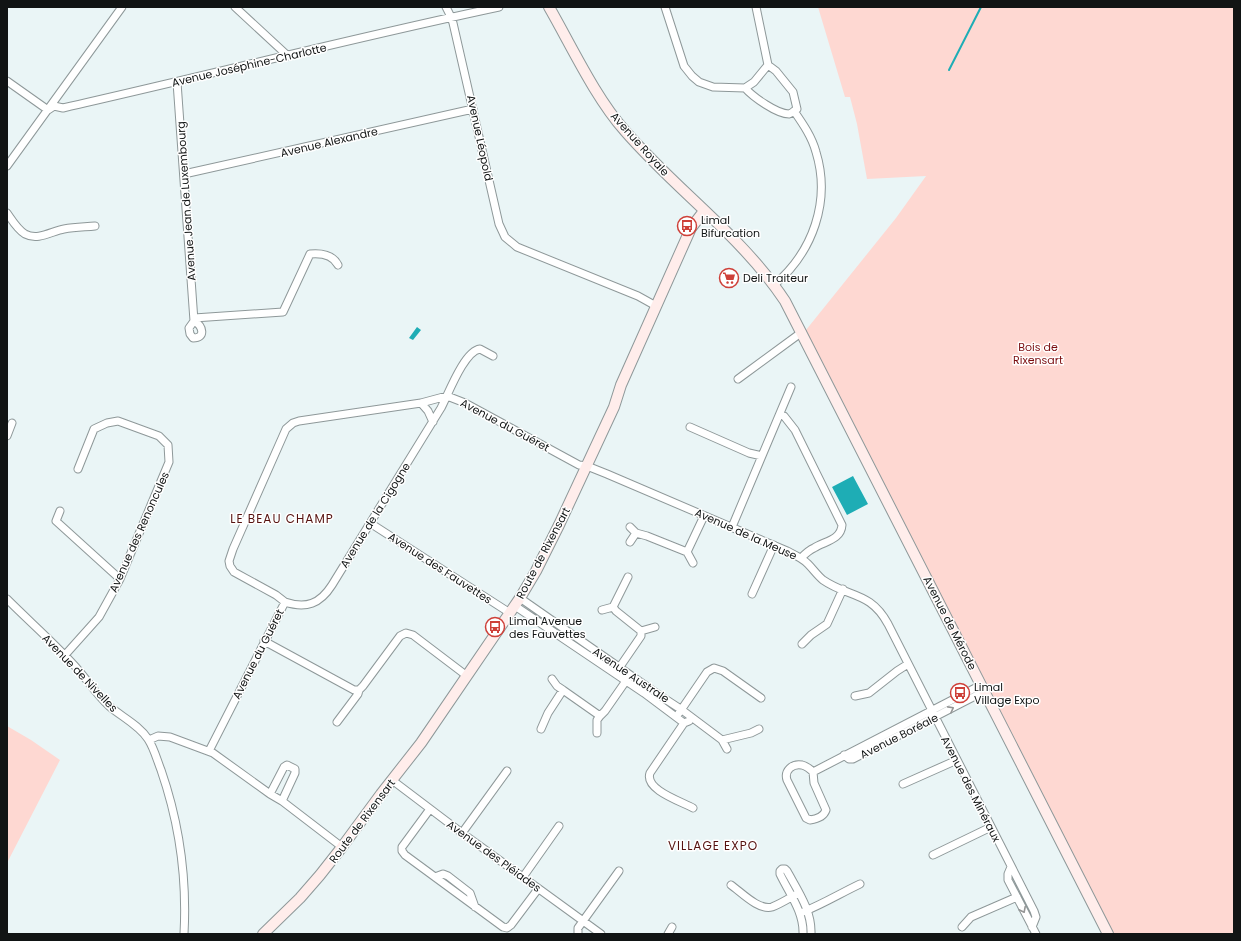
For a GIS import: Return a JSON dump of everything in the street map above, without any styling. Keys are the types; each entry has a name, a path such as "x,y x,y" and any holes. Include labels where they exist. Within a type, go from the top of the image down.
{"street":[{"path":"7,166 122,7"},
{"path":"235,7 288,56"},
{"name":"Avenue Léopold","path":"446,7 452,17 498,224 502,233 509,242 517,247 638,296 656,306"},
{"name":"Avenue Joséphine-Charlotte","path":"48,110 54,106 63,108 499,7"},
{"name":"Avenue Royale","path":"550,7 598,93 624,130 704,212"},
{"path":"665,7 688,72 699,82 713,87 745,88 754,82 768,65"},
{"path":"745,88 755,97 777,111 791,114 797,109 793,92 776,71 768,65 756,7"},
{"path":"7,81 48,110"},
{"name":"Avenue Jean de Luxembourg","path":"177,82 194,319 283,312 310,254 318,254 333,258 338,264"},
{"name":"Avenue Alexandre","path":"184,174 473,109"},
{"path":"774,285 783,278 805,249 815,228 820,207 820,176 816,152 804,126 794,112"},
{"name":"Avenue de Mérode","path":"704,212 747,252 785,301 1108,934"},
{"name":"Route de Rixensart","path":"263,934 320,876 421,743 515,606 547,551 614,407 621,385 691,228 704,212"},
{"path":"7,213 24,233 34,236 40,236 62,230 95,226"},
{"path":"738,379 802,332"},
{"name":"Avenue de la Cigogne","path":"285,602 298,605 308,604 316,602 324,596 433,422 468,357 474,351 480,349 493,356"},
{"path":"732,527 792,387"},
{"name":"Avenue du Guéret","path":"208,751 285,602 276,595 238,576 232,569 230,562 233,549 286,430 293,423 421,403 447,396 465,403 579,465 586,466"},
{"path":"421,403 428,411 433,422"},
{"path":"781,415 784,416 794,430 842,525 842,530 839,536 811,549 801,558"},
{"name":"Avenue des Renoncules","path":"65,655 99,617 120,579 169,462 168,445 159,436 118,421 107,423 94,429 78,469"},
{"path":"7,436 12,423"},
{"path":"690,427 749,453 762,456"},
{"name":"Avenue de la Meuse","path":"586,466 774,545 801,558 823,580 868,601 879,611 888,624 933,714"},
{"path":"60,511 56,521 120,579"},
{"path":"687,552 704,516"},
{"name":"Avenue des Fauvettes","path":"370,523 515,606"},
{"path":"630,527 636,533 687,552 693,563"},
{"path":"630,542 636,533"},
{"path":"752,594 774,545"},
{"path":"602,610 613,607 628,577"},
{"path":"802,644 811,635 827,624 844,589"},
{"name":"Avenue de Nivelles","path":"7,599 65,655 109,706 142,732 149,740 171,802 178,834 186,910 184,934"},
{"name":"Avenue Australe","path":"515,606 620,667 722,740 727,750"},
{"name":"Avenue Australe","path":"515,606 677,716 684,723"},
{"path":"613,607 641,631"},
{"path":"641,631 655,627"},
{"path":"614,674 641,636 641,631"},
{"path":"337,722 400,636 406,633 413,635 467,676"},
{"path":"264,641 354,690 359,690"},
{"path":"855,696 869,693 908,664"},
{"path":"677,716 707,672 714,668 723,671 761,698"},
{"path":"597,733 596,720 605,711 631,675"},
{"path":"552,679 557,686 600,716"},
{"name":"Avenue Boréale","path":"813,772 844,755 933,714 983,688"},
{"path":"541,729 548,713 563,690"},
{"name":"Avenue des Minéraux","path":"933,714 1036,914 1034,931"},
{"path":"693,718 684,723 650,773 649,779 653,785 663,793 676,801 694,808"},
{"path":"722,740 751,733 759,729"},
{"path":"149,740 158,736 170,737 208,751 282,801 342,847"},
{"path":"902,784 957,760"},
{"path":"270,794 284,767 287,765 295,769 282,801"},
{"path":"798,765 804,766 813,772 814,783 826,809 824,814 810,820 806,818 787,780 786,775 787,770 798,765"},
{"path":"462,833 507,770"},
{"name":"Avenue des Pléiades","path":"392,780 601,934"},
{"path":"430,809 402,847 402,851 405,856 503,927 507,928 511,925 538,889"},
{"path":"523,877 560,826"},
{"path":"934,855 991,827"},
{"name":"Avenue des Minéraux","path":"1011,867 1008,877 1034,931"},
{"path":"802,934 800,913 780,874 782,869 787,871 808,910 811,934"},
{"path":"578,934 578,928 584,922 619,871"},
{"path":"800,913 826,902 840,893 860,884"},
{"path":"731,885 758,904 766,907 772,907 799,894"},
{"path":"962,926 971,917 1017,897"},
{"path":"668,934 672,927"}],"green space":[{"name":"Bois de Rixensart","path":"818,7 1234,7 1234,934 1114,934 806,330 896,218 926,176 867,179 857,124 850,97 845,97"},
{"path":"7,726 60,760 7,863"}],"water":[{"path":"417,327 421,330 413,340 409,338"},
{"path":"853,476 868,504 847,515 832,487"}],"waterway":[{"path":"949,70 981,7"}],"place":[{"name":"Limal Bifurcation","path":"687,226"},
{"name":"Deli Traiteur","path":"729,278"},
{"name":"Limal Avenue des Fauvettes","path":"495,627"},
{"name":"Limal Village Expo","path":"960,693"}],"district":[{"name":"LE BEAU CHAMP","path":"282,519"},
{"name":"VILLAGE EXPO","path":"713,846"}]}
